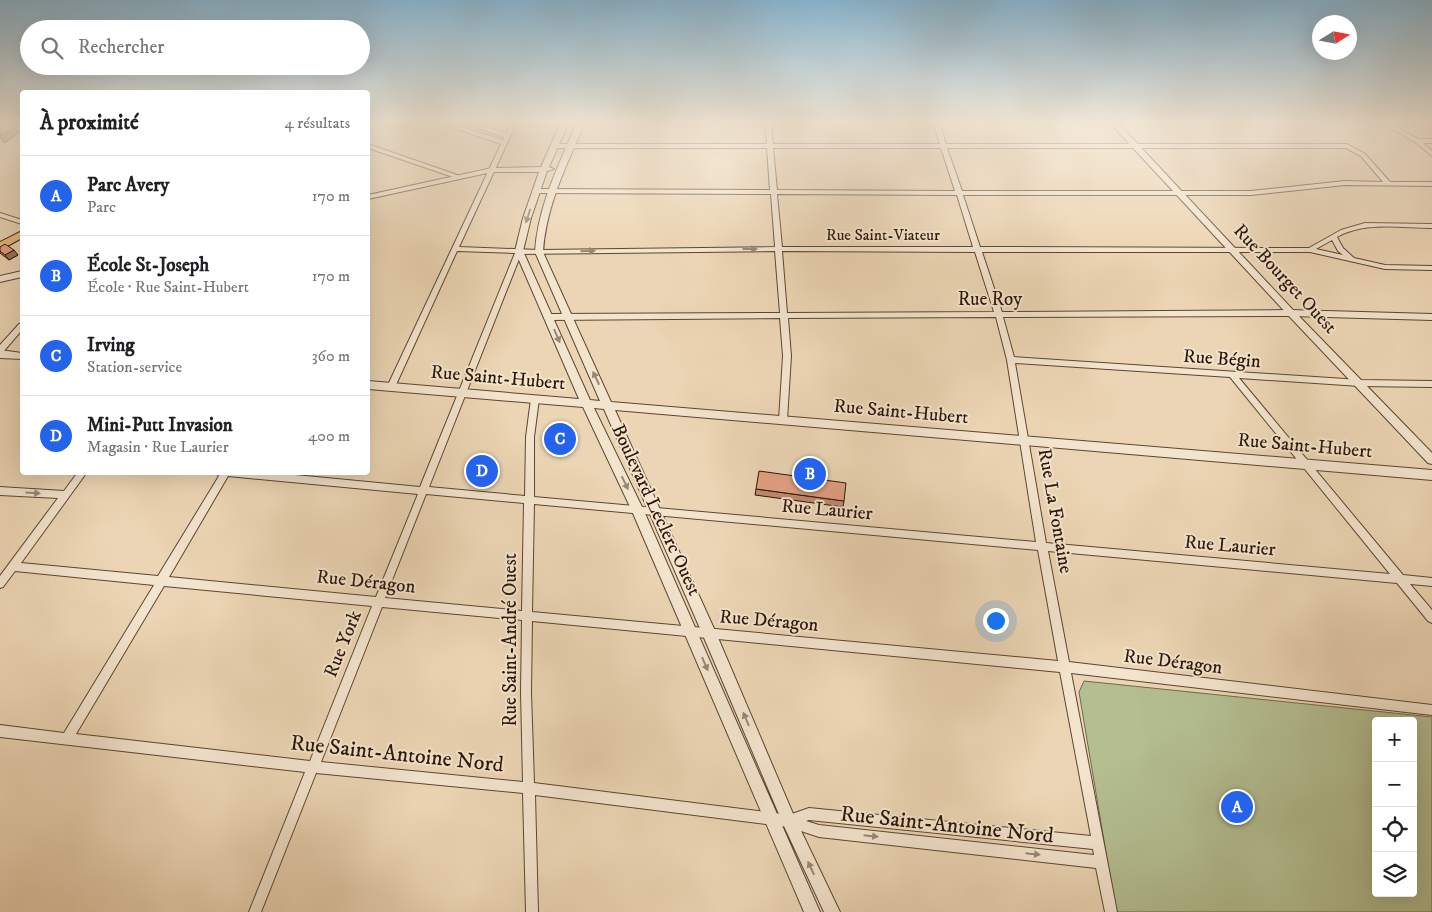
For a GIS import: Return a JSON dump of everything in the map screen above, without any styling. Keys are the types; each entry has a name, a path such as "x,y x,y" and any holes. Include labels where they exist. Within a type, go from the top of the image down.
{"main road":[{"path":"0,247 20,235"}],"street":[{"path":"422,165 458,177"},
{"path":"391,387 495,165"},
{"path":"519,252 522,233 546,165"},
{"name":"Boulevard Leclerc Ouest","path":"563,165 539,234 539,252 609,405 611,416 709,633 789,821 832,912"},
{"path":"772,165 787,356 783,420"},
{"name":"Rue La Fontaine","path":"950,165 999,315 1011,360 1042,547 1111,912"},
{"name":"Rue Bourget Ouest","path":"1153,165 1234,250 1290,313 1432,460"},
{"path":"1372,165 1388,183"},
{"path":"370,197 492,170 561,169"},
{"path":"536,191 1182,194 1251,193 1311,186 1388,183 1432,184"},
{"path":"0,215 20,221"},
{"path":"1310,250 1342,231 1366,225 1432,226"},
{"path":"1334,237 1340,249 1353,261"},
{"name":"Rue Saint-Viateur","path":"455,249 519,252 778,249 1310,250"},
{"path":"1310,250 1385,267 1432,268"},
{"name":"Boulevard Leclerc Ouest","path":"519,252 586,404 638,510 812,912"},
{"name":"Rue York","path":"255,912 519,252"},
{"path":"509,278 520,272 529,275"},
{"path":"0,279 20,274"},
{"name":"Rue Roy","path":"549,317 1290,313 1432,317"},
{"path":"0,350 20,328"},
{"path":"0,354 20,356"},
{"name":"Rue Bégin","path":"1011,360 1360,384 1432,384"},
{"path":"1233,376 1432,618"},
{"name":"Rue Saint-Hubert","path":"370,385 1432,474"},
{"name":"Rue Saint-André Ouest","path":"532,912 526,615 530,437 535,399"},
{"path":"0,584 81,475"},
{"path":"68,739 225,475"},
{"name":"Rue Laurier","path":"248,475 1432,582"},
{"path":"0,491 66,496"},
{"name":"Rue Déragon","path":"13,567 1065,667 1432,710"},
{"name":"Rue Saint-Antoine Nord","path":"0,731 313,767 528,788 789,821 819,831 1102,862"},
{"name":"Rue Saint-Antoine Nord","path":"789,821 809,814 1098,843"}],"green space":[{"path":"1084,681 1432,717 1432,912 1116,912 1079,692"}],"building":[{"path":"5,244 14,250 5,255 0,251 0,247"},
{"path":"759,471 846,483 844,501 756,489"}],"place":[{"name":"Irving","path":"560,439"},
{"name":"Mini-Putt Invasion","path":"482,471"},
{"name":"École St-Joseph","path":"810,474"},
{"name":"Parc Avery","path":"1237,807"}]}
